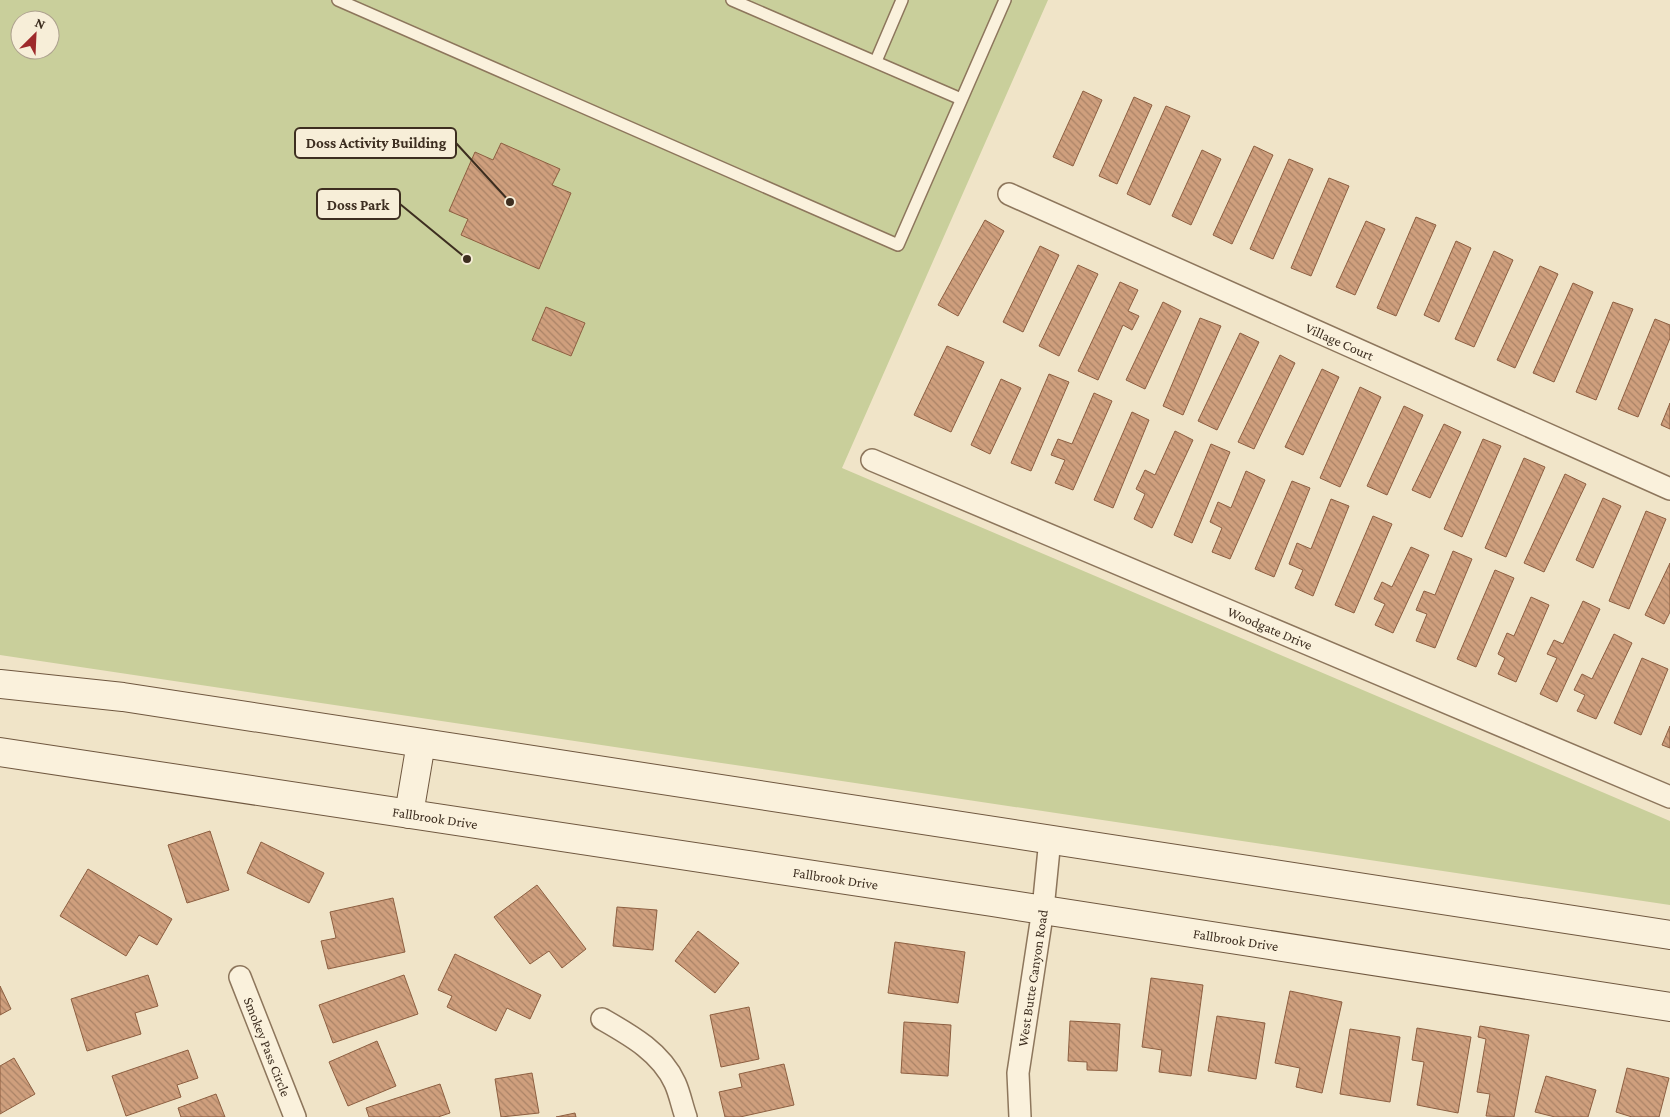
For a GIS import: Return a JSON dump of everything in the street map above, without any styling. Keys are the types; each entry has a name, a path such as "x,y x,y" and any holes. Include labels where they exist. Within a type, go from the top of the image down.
{"main road":[{"path":"0,684 123,697 1670,935"},
{"path":"409,814 421,743"},
{"name":"Fallbrook Drive","path":"0,752 1043,910 1669,1002"}],"street":[{"name":"Village Court","path":"1009,194 1670,489"},
{"name":"Woodgate Drive","path":"872,460 1670,797"},
{"name":"West Butte Canyon Road","path":"1020,1117 1018,1073 1043,910 1050,839"},
{"name":"Smokey Pass Circle","path":"240,977 295,1117"},
{"path":"602,1018 634,1037 656,1056 675,1082 686,1117"}],"lane":[{"path":"338,0 898,245 1005,0"},
{"path":"732,0 961,98"},
{"path":"876,61 902,0"}],"green space":[{"path":"0,0 1048,0 842,468 1670,821 1670,905 0,655"}],"building":[{"path":"1083,91 1102,100 1073,166 1053,157"},
{"path":"1134,97 1152,105 1117,184 1099,176"},
{"path":"1166,106 1190,116 1150,205 1127,194"},
{"path":"501,143 560,169 552,185 571,193 539,269 461,235 468,219 449,211 475,152 493,160"},
{"path":"1254,146 1273,155 1232,244 1213,235"},
{"path":"1202,150 1221,159 1191,225 1172,216"},
{"path":"1289,159 1313,169 1273,259 1250,249"},
{"path":"1329,178 1349,186 1311,276 1291,268"},
{"path":"1416,217 1436,225 1396,316 1377,308"},
{"path":"985,220 1004,231 958,316 938,305"},
{"path":"1366,221 1385,229 1355,295 1336,287"},
{"path":"1456,241 1471,248 1439,322 1424,315"},
{"path":"1040,246 1059,255 1023,332 1003,322"},
{"path":"1494,251 1513,260 1474,347 1455,339"},
{"path":"1078,265 1098,274 1059,356 1039,346"},
{"path":"1540,266 1558,274 1515,368 1497,360"},
{"path":"1120,282 1138,290 1128,311 1139,316 1132,330 1123,325 1098,380 1078,371"},
{"path":"1573,283 1593,292 1554,382 1533,373"},
{"path":"1163,302 1181,311 1145,389 1126,380"},
{"path":"1613,302 1633,309 1596,400 1576,392"},
{"path":"546,307 585,323 571,356 532,340"},
{"path":"1200,318 1221,326 1183,415 1163,406"},
{"path":"1655,319 1670,325 1670,338 1638,417 1618,409"},
{"path":"1240,333 1259,342 1217,430 1198,421"},
{"path":"947,346 984,362 951,432 914,415"},
{"path":"1280,355 1295,363 1254,449 1238,442"},
{"path":"1322,369 1339,377 1303,455 1285,447"},
{"path":"1049,374 1069,382 1031,471 1011,463"},
{"path":"1001,379 1021,388 990,454 971,445"},
{"path":"1360,387 1381,397 1340,487 1320,478"},
{"path":"1094,393 1112,401 1073,490 1055,483 1065,460 1051,455 1058,439 1072,444"},
{"path":"1670,403 1670,429 1661,425"},
{"path":"1404,406 1423,415 1387,495 1367,486"},
{"path":"1132,412 1149,420 1113,508 1094,500"},
{"path":"1444,424 1461,432 1430,498 1412,490"},
{"path":"1175,431 1193,440 1152,528 1134,519 1145,494 1136,489 1145,470 1155,475"},
{"path":"1483,439 1501,446 1462,537 1444,529"},
{"path":"1211,444 1230,452 1192,543 1174,535"},
{"path":"1524,458 1545,467 1506,557 1485,548"},
{"path":"1246,471 1265,480 1230,559 1212,552 1222,528 1210,522 1218,502 1231,508"},
{"path":"1565,474 1586,484 1544,572 1524,563"},
{"path":"1292,481 1310,488 1274,577 1255,569"},
{"path":"1603,498 1621,506 1593,568 1576,560"},
{"path":"1331,499 1349,506 1313,596 1295,588 1303,570 1289,564 1297,543 1311,549"},
{"path":"1646,511 1666,519 1629,609 1609,601"},
{"path":"1373,516 1392,524 1354,613 1335,605"},
{"path":"1411,547 1429,555 1393,633 1375,625 1385,604 1374,599 1382,582 1392,587"},
{"path":"1453,551 1472,559 1435,648 1416,641 1427,614 1416,610 1424,591 1435,595"},
{"path":"1670,563 1670,612 1664,624 1645,615"},
{"path":"1495,570 1514,578 1476,667 1457,659"},
{"path":"1531,597 1549,605 1516,682 1498,674 1505,658 1498,654 1507,633 1514,636"},
{"path":"1583,601 1600,609 1557,702 1540,694 1557,658 1547,654 1554,640 1563,644"},
{"path":"1614,634 1632,643 1596,719 1577,711 1585,695 1574,690 1582,674 1592,679"},
{"path":"1642,658 1668,669 1641,735 1614,723"},
{"path":"1670,726 1670,748 1662,745"},
{"path":"210,831 229,890 187,903 168,845"},
{"path":"261,842 324,873 309,903 247,873"},
{"path":"88,869 172,919 157,945 139,935 126,956 60,916"},
{"path":"537,885 586,949 562,968 549,951 530,964 494,917"},
{"path":"393,898 405,952 328,969 321,941 336,938 330,912"},
{"path":"617,907 657,910 653,950 613,946"},
{"path":"698,931 739,963 715,993 675,961"},
{"path":"895,942 965,952 958,1003 888,993"},
{"path":"455,954 541,995 530,1019 507,1008 496,1031 447,1007 452,996 438,990"},
{"path":"148,975 158,1006 135,1013 141,1034 87,1051 71,999"},
{"path":"404,975 418,1014 333,1043 319,1005"},
{"path":"1151,978 1203,985 1191,1076 1159,1072 1162,1050 1142,1047"},
{"path":"0,986 11,1009 0,1015"},
{"path":"1290,991 1342,1002 1322,1093 1296,1087 1300,1068 1275,1063"},
{"path":"749,1007 759,1059 721,1067 710,1015"},
{"path":"1217,1016 1265,1023 1256,1079 1208,1071"},
{"path":"1070,1021 1120,1024 1117,1071 1087,1070 1087,1062 1068,1061"},
{"path":"904,1022 951,1025 948,1076 901,1073"},
{"path":"1480,1026 1529,1035 1514,1117 1486,1116 1490,1094 1477,1092 1486,1039 1478,1037"},
{"path":"1417,1028 1471,1037 1458,1113 1417,1105 1424,1062 1412,1060"},
{"path":"1350,1029 1400,1037 1390,1102 1340,1094"},
{"path":"377,1041 396,1086 348,1106 329,1062"},
{"path":"188,1050 198,1078 177,1085 181,1097 126,1116 112,1076"},
{"path":"14,1058 35,1094 0,1114 0,1066"},
{"path":"784,1064 794,1105 740,1117 725,1117 719,1092 742,1087 739,1074"},
{"path":"1627,1068 1669,1078 1659,1117 1632,1117 1616,1112"},
{"path":"532,1073 539,1113 501,1117 495,1079"},
{"path":"1546,1076 1596,1090 1588,1117 1555,1117 1535,1112"},
{"path":"440,1084 450,1113 438,1117 369,1117 366,1108"},
{"path":"216,1094 225,1117 181,1117 178,1108"},
{"path":"575,1113 576,1117 556,1117"}],"place":[{"name":"Doss Activity Building","path":"510,202"},
{"name":"Doss Park","path":"467,259"}]}
